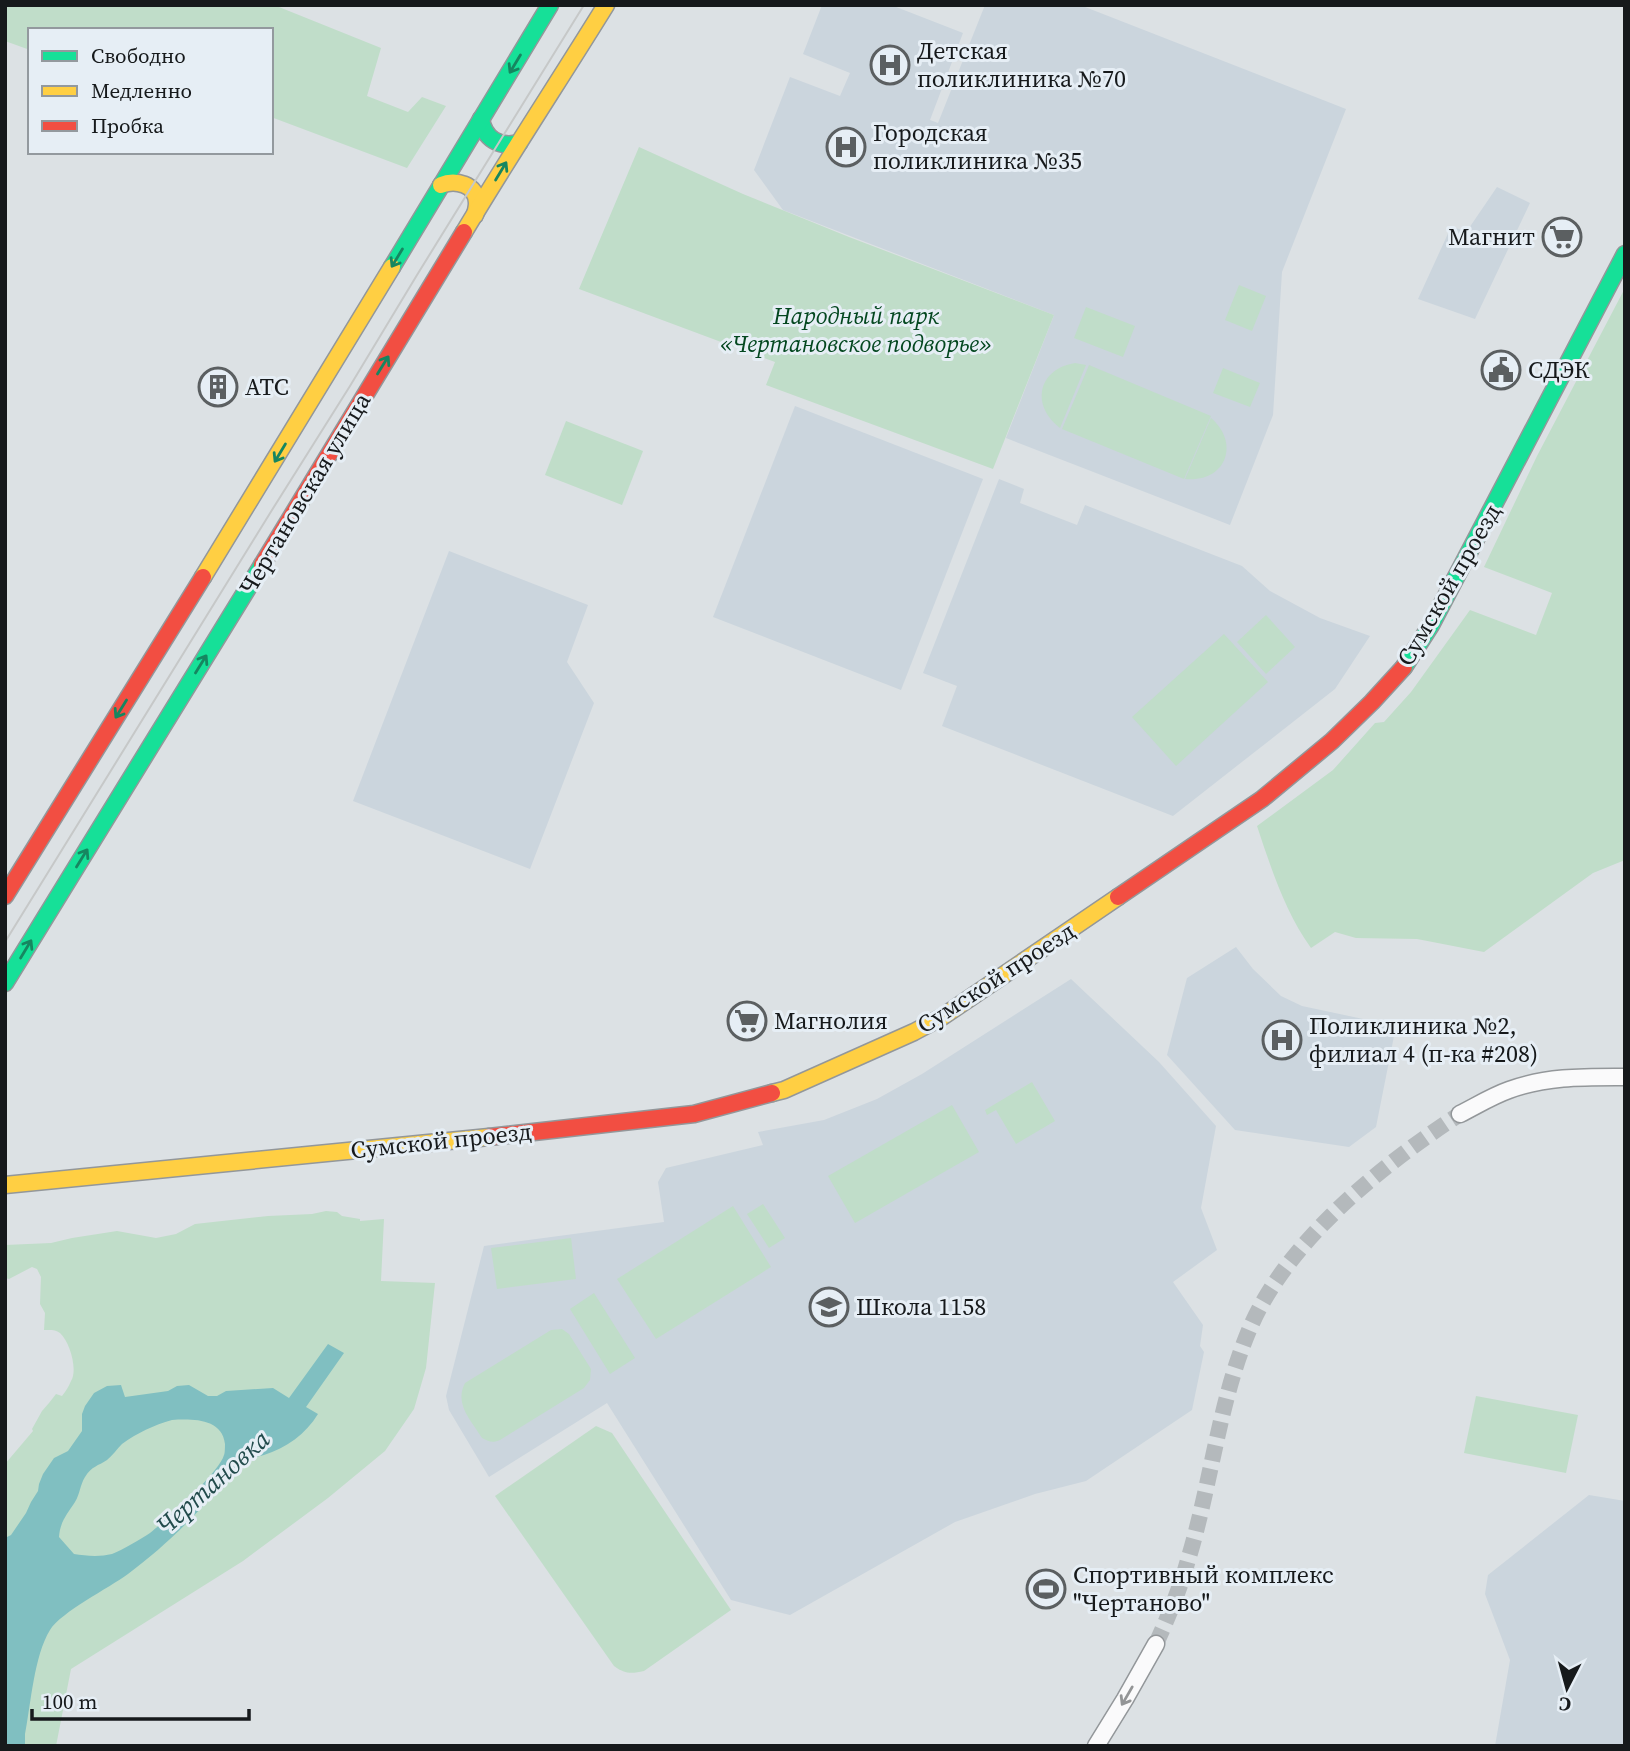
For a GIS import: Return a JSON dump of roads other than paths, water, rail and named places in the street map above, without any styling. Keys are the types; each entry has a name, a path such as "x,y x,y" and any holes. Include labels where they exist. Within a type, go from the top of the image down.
{"main road":[{"name":"Чертановская улица","path":"5,896 243,514 550,5"},
{"name":"Чертановская улица","path":"5,982 606,5"},
{"path":"481,119 484,131 492,139 506,145 519,143"},
{"path":"441,185 449,180 471,188 476,194 475,215"},
{"name":"Сумской проезд","path":"5,1185 453,1141 694,1114 785,1090 943,1017 1262,799 1332,741 1403,668 1431,625 1625,254"}],"street":[{"path":"1460,1114 1507,1091 1543,1080 1625,1077"},
{"path":"1096,1746 1156,1644"}],"water":[{"name":"Чертановка","path":"328,1344 344,1353 306,1407 318,1414 301,1434 280,1448 244,1462 158,1550 56,1623 40,1653 25,1746 5,1746 5,1538 11,1535 26,1513 38,1491 43,1474 54,1458 68,1451 82,1431 82,1414 94,1393 107,1386 121,1385 125,1397 189,1385 208,1396 217,1396 226,1391 273,1388 289,1398","holes":["172,1420 205,1422 223,1435 224,1454 213,1473 168,1518 137,1541 107,1555 74,1554 59,1537 62,1522 77,1499 88,1473 134,1436"]}],"tunnel":[{"path":"1156,1644 1188,1560 1230,1384 1250,1328 1266,1296 1287,1265 1340,1208 1399,1157 1460,1114"}],"tram line":[{"path":"5,942 584,5"}],"place":[{"name":"Детская поликлиника №70","path":"890,65"},
{"name":"Городская поликлиника №35","path":"846,147"},
{"name":"Магнит","path":"1562,237"},
{"name":"СДЭК","path":"1501,370"},
{"name":"АТС","path":"218,387"},
{"name":"Магнолия","path":"747,1021"},
{"name":"Поликлиника №2, филиал 4 (п-ка #208)","path":"1282,1040"},
{"name":"Школа 1158","path":"829,1307"},
{"name":"Спортивный комплекс \"Чертаново\"","path":"1046,1589"}],"park label":[{"name":"Народный парк «Чертановское подворье»","path":"856,330"}]}
